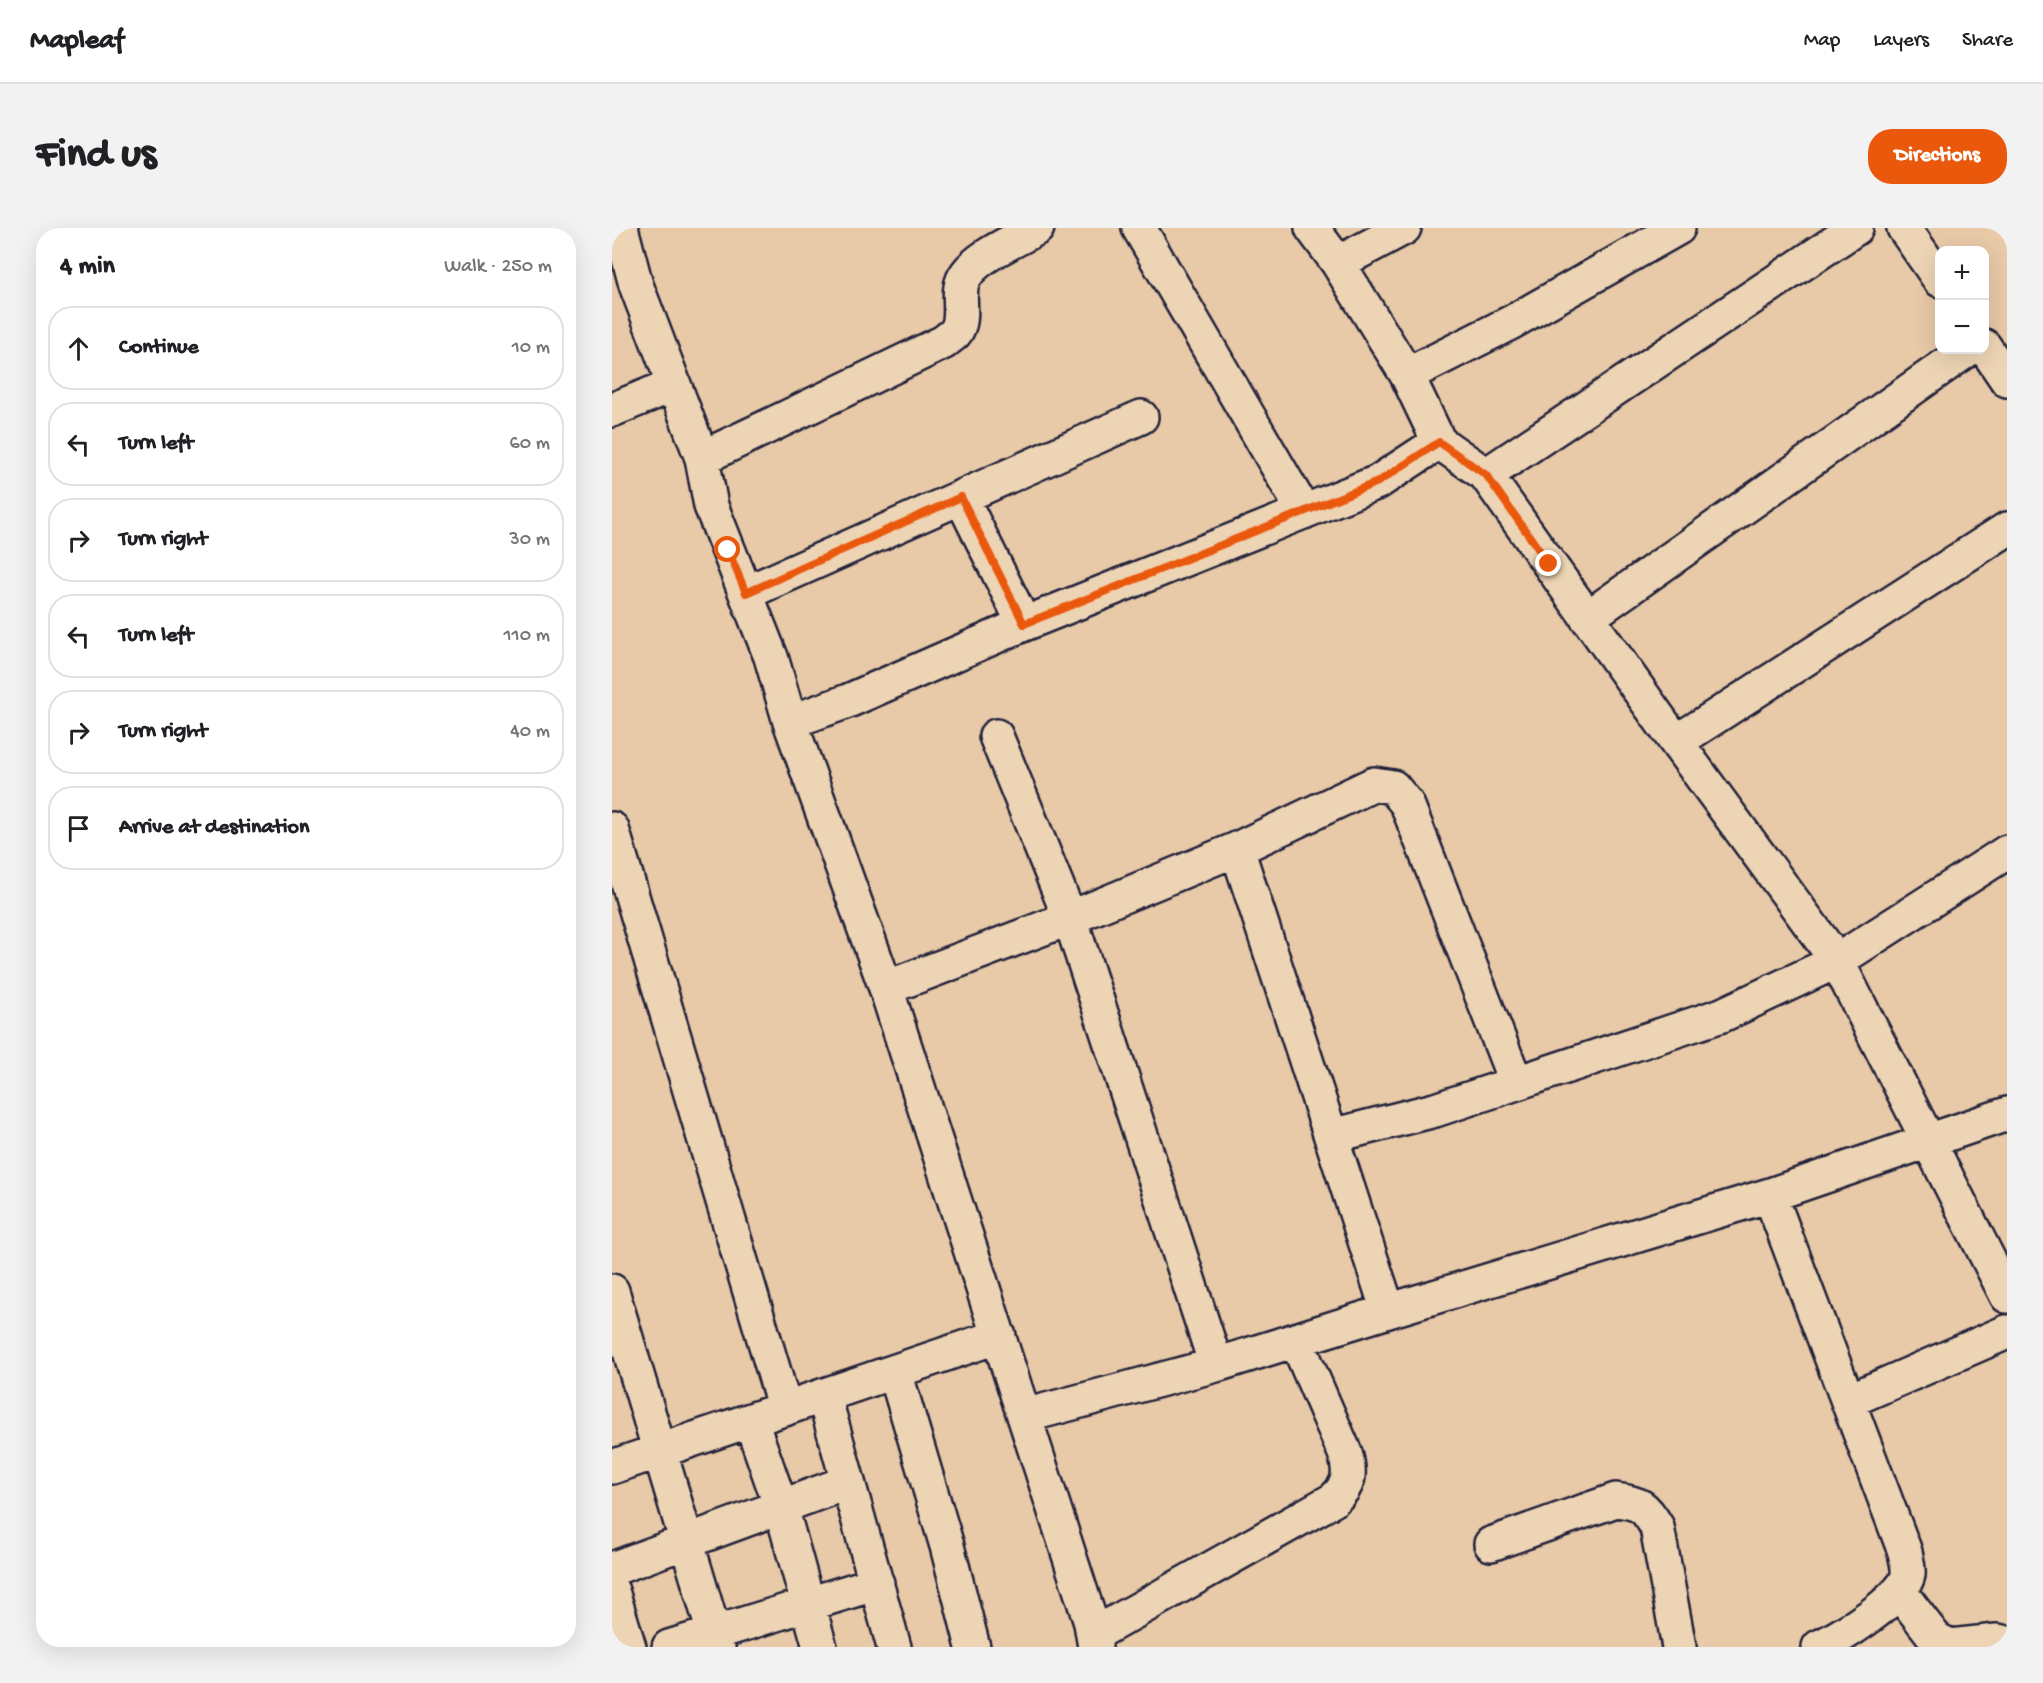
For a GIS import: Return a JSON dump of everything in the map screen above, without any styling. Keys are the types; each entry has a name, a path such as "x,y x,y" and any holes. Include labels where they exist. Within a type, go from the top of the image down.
{"street":[{"path":"621,228 636,285 702,458 711,506 771,657 790,722 886,988 1091,1623 1094,1641 1333,1500 1343,1491 1350,1471 1345,1453 1296,1340"},
{"path":"702,458 944,342 956,332 960,320 963,279 978,262 1037,228"},
{"path":"1139,228 1304,512"},
{"path":"1312,228 1338,263 1407,375 1439,442 1486,475 1676,742 1837,962 2007,1296"},
{"path":"1338,263 1404,228"},
{"path":"1407,375 1512,322 1678,228"},
{"path":"1904,228 1935,273"},
{"path":"1486,475 1852,229"},
{"path":"1989,353 2007,380"},
{"path":"1587,618 1961,354"},
{"path":"612,410 673,385"},
{"path":"746,593 1141,417"},
{"path":"790,722 848,700 1024,624 1378,482 1439,442"},
{"path":"961,497 1024,624"},
{"path":"1676,742 2007,529"},
{"path":"996,736 1070,918 1216,1365"},
{"path":"886,988 1070,918 1237,849 1374,784 1393,787 1407,804 1516,1083"},
{"path":"612,829 785,1409"},
{"path":"1237,849 1388,1311"},
{"path":"1332,1136 1435,1110 1722,1015 1837,962 2007,852"},
{"path":"1024,1416 1216,1365 1770,1195 2007,1114"},
{"path":"1770,1195 1905,1552 1908,1575 1899,1591 1880,1610 1819,1647"},
{"path":"612,1291 716,1640"},
{"path":"1848,1401 2007,1332"},
{"path":"612,1467 999,1336"},
{"path":"895,1372 947,1546 973,1647"},
{"path":"824,1396 894,1647"},
{"path":"751,1421 781,1507 820,1647"},
{"path":"612,1569 848,1482"},
{"path":"1491,1544 1616,1500 1635,1502 1647,1510 1657,1527 1674,1645"},
{"path":"669,1647 716,1640 809,1605 877,1583"},
{"path":"612,1591 629,1647"},
{"path":"1899,1591 1936,1639 1950,1646 1997,1641 2007,1643"}],"route":[{"path":"728,550 746,593 961,497 1024,624 1378,482 1439,442 1486,475 1549,564"}]}
